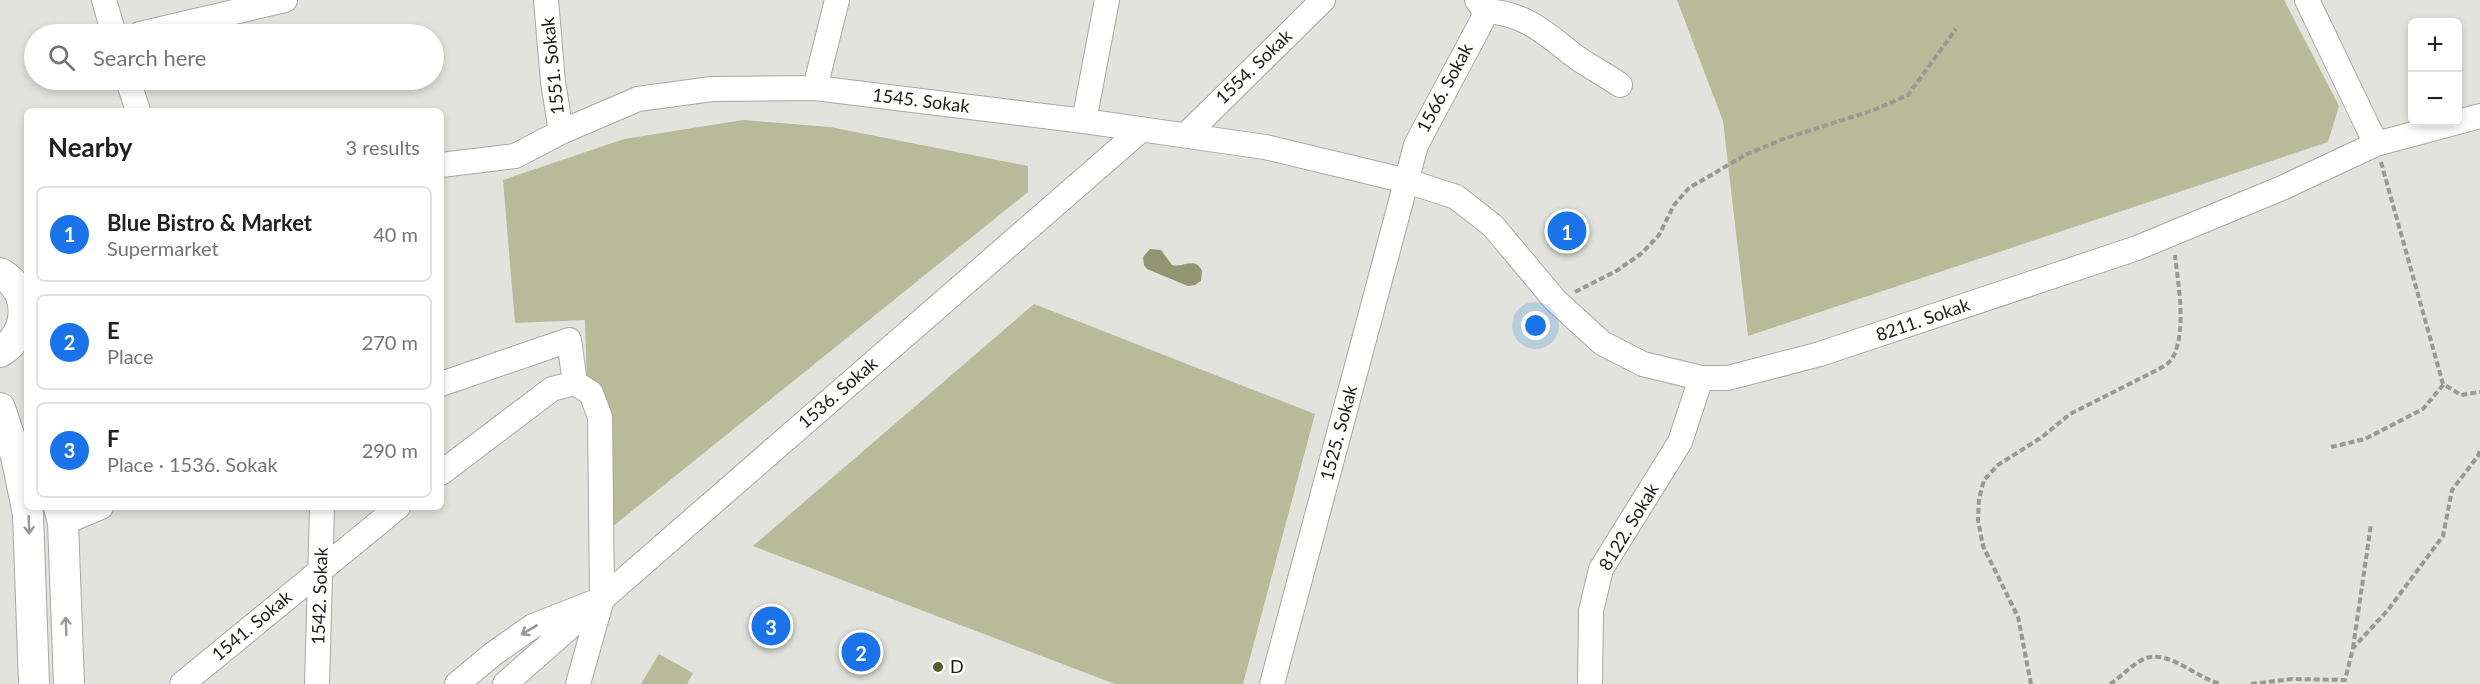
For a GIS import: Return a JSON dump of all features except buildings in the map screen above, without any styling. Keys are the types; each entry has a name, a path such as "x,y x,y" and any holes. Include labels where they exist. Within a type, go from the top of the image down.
{"main road":[{"path":"8,275 22,300 18,331 24,353"},
{"path":"2,419 16,456 24,495"},
{"path":"27,510 34,684"},
{"path":"61,515 69,684"}],"street":[{"path":"104,0 111,24"},
{"path":"183,24 285,0"},
{"name":"1551. Sokak","path":"546,0 553,82 561,132"},
{"path":"815,88 837,0"},
{"path":"1084,121 1107,0"},
{"name":"1554. Sokak","path":"1185,135 1323,0"},
{"path":"2307,0 2376,144"},
{"path":"1481,6 1534,24 1578,58 1620,85"},
{"name":"1566. Sokak","path":"1407,181 1416,145 1481,6"},
{"name":"1545. Sokak","path":"444,165 515,156 561,132 638,99 712,89 815,88 1084,121 1265,147 1407,181"},
{"path":"131,90 137,108"},
{"name":"8211. Sokak","path":"1407,181 1456,197 1493,226 1555,300 1602,343 1643,364 1701,378 1728,378 1820,354 2137,248 2282,189 2376,144 2480,116"},
{"name":"1536. Sokak","path":"505,684 1141,130"},
{"name":"1525. Sokak","path":"1272,684 1407,181"},
{"path":"444,383 569,340 575,383"},
{"name":"8122. Sokak","path":"1590,684 1591,611 1601,569 1680,442 1701,378"},
{"path":"444,471 552,389 575,383 591,393 600,417 602,599 578,684"},
{"path":"61,515 86,510"},
{"name":"1542. Sokak","path":"317,684 322,510"},
{"name":"1541. Sokak","path":"182,684 394,510"},
{"path":"457,684 532,626 602,599"}],"path":[{"path":"1555,300 1596,283 1642,253 1659,236 1674,205 1689,188 1726,166 1747,154 1786,138 1874,110 1908,95 1956,29"},
{"path":"2376,144 2444,384 2461,395 2480,392"},
{"path":"2031,684 2018,616 1983,546 1978,509 1984,480 1998,465 2042,437 2070,414 2159,369 2172,359 2178,344 2181,309 2173,233"},
{"path":"2331,447 2366,439 2423,409 2444,384"},
{"path":"2353,648 2388,610 2442,536 2452,490 2478,456 2480,450"},
{"path":"2250,684 2292,679 2345,680 2353,648 2371,524"},
{"path":"2110,684 2137,663 2153,656 2173,660 2208,681 2221,684"}],"shaded area":[{"path":"1677,0 2284,0 2339,106 2328,142 1748,336 1723,121"},
{"path":"743,120 830,127 1028,166 1028,192 612,527 590,486 585,320 515,323 503,180 624,139"},
{"path":"1150,249 1161,250 1172,265 1196,264 1202,271 1201,281 1188,286 1147,269 1143,257"},
{"path":"1034,304 1315,414 1243,684 1115,684 753,546"},
{"path":"659,654 693,673 687,684 641,684"}],"place":[{"name":"Blue Bistro & Market","path":"1567,231"},
{"name":"F","path":"771,626"},
{"name":"E","path":"861,652"},
{"name":"D","path":"938,667"}]}
